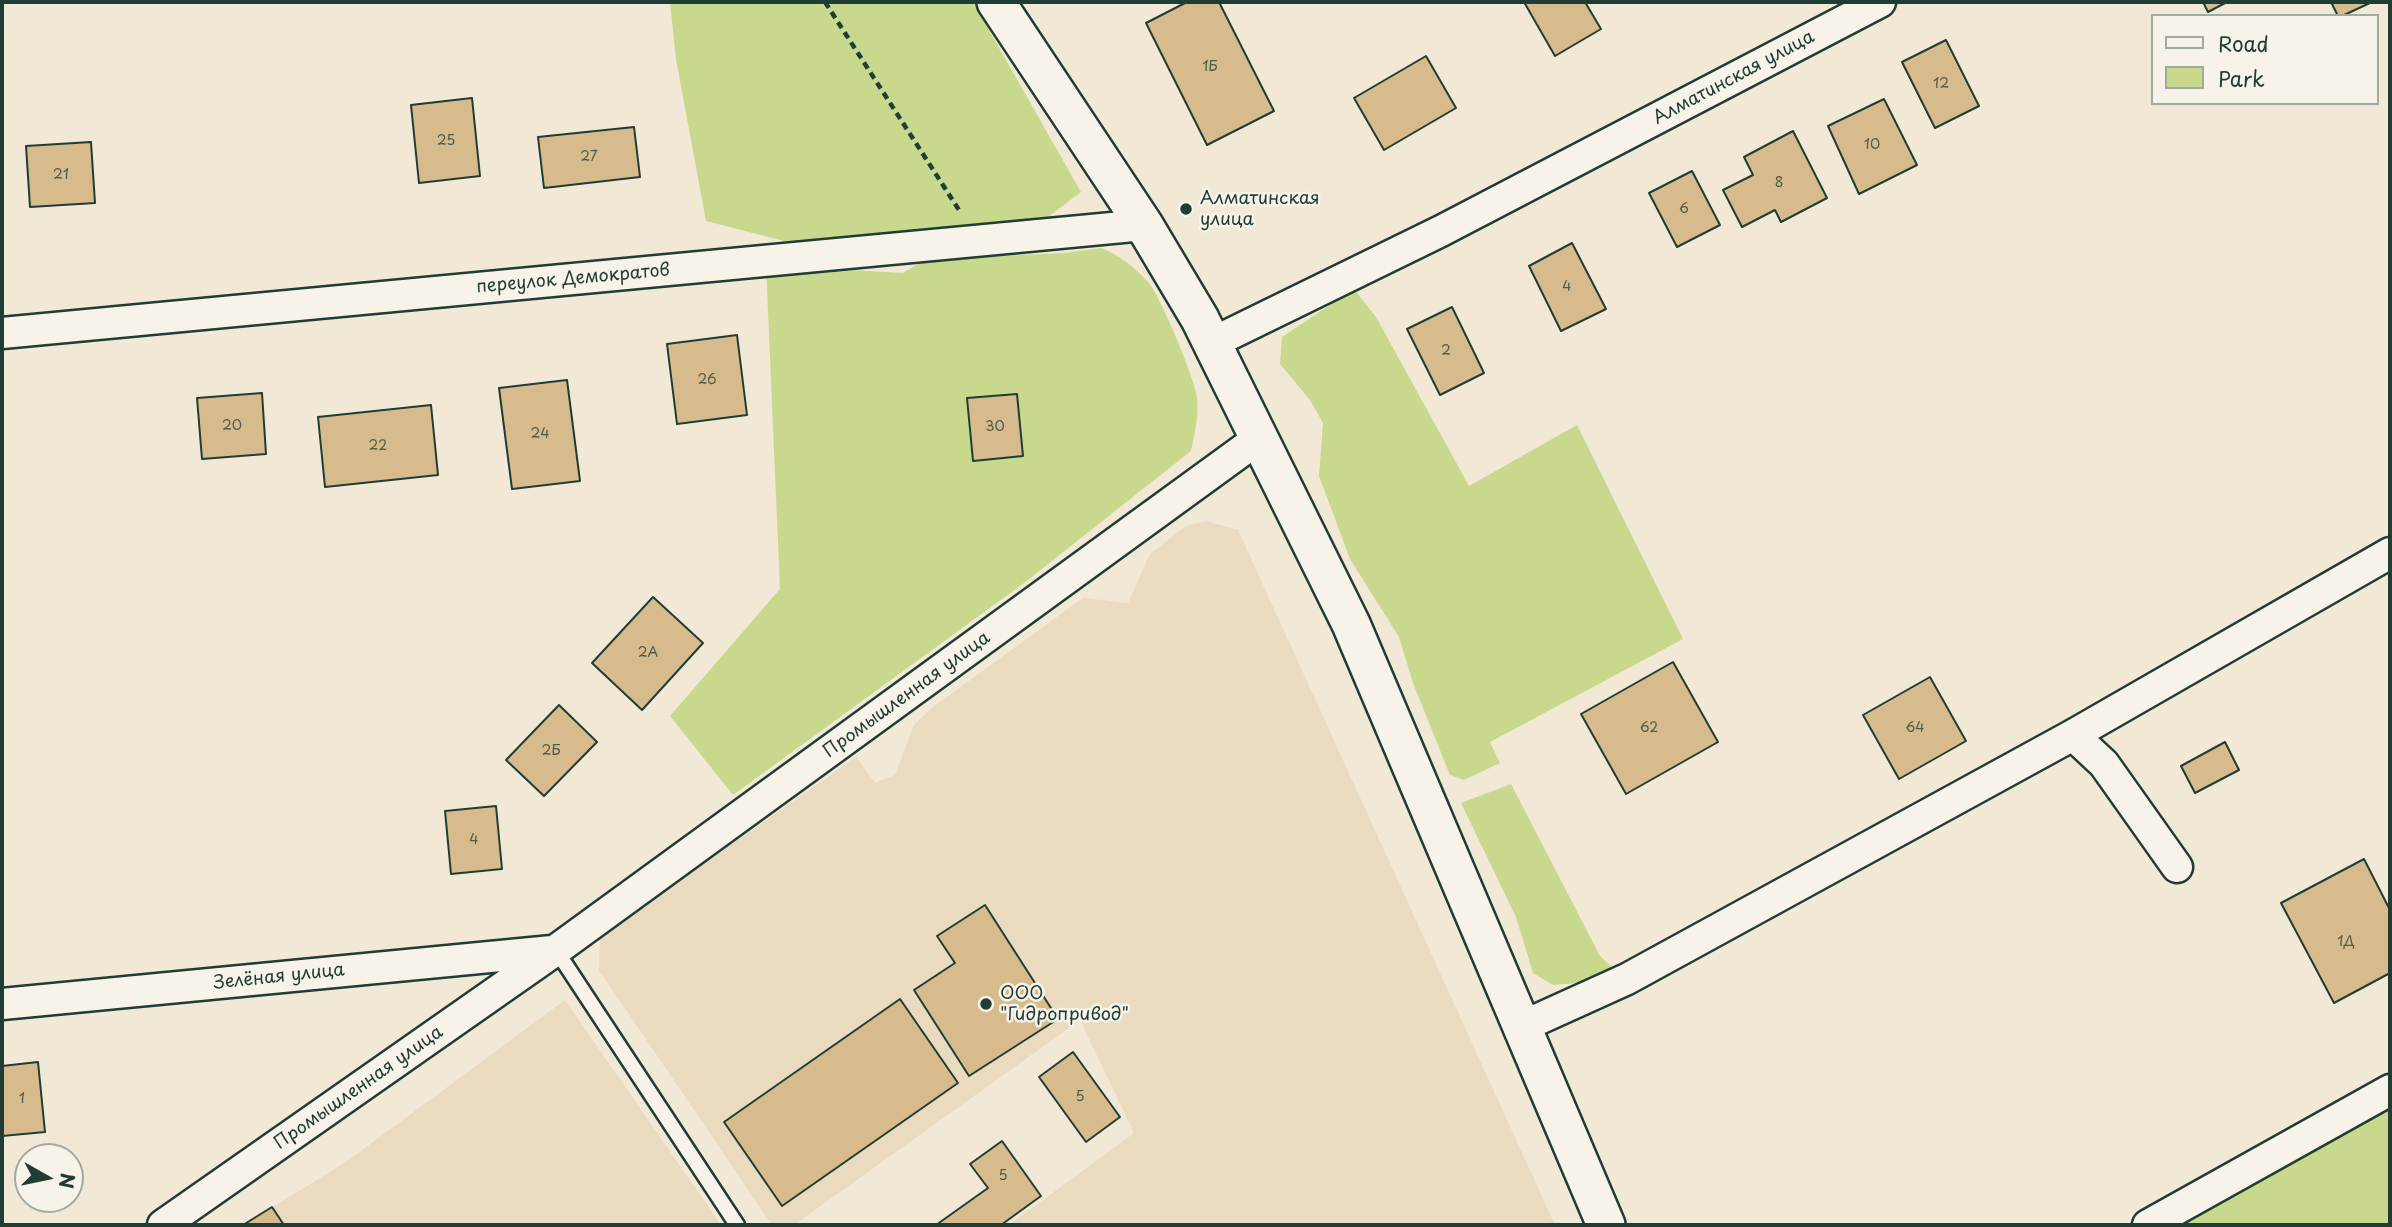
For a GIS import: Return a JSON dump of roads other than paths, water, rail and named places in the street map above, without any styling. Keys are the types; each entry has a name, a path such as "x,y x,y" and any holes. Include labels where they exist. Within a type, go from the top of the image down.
{"street":[{"path":"996,2 1144,225 1212,343 1351,624 1605,1225"},
{"name":"Алматинская улица","path":"1212,343 1441,231 1880,2"},
{"name":"переулок Демократов","path":"2,332 1144,225"},
{"name":"Промышленная улица","path":"163,1225 555,950 1258,439"},
{"path":"1521,1027 1627,979 2073,735 2390,553"},
{"path":"2073,735 2104,764 2177,867"},
{"name":"Зелёная улица","path":"2,1004 555,950"},
{"path":"2148,1225 2390,1090"}],"lane":[{"path":"555,950 737,1225"}],"place":[{"name":"Алматинская улица","path":"1186,209"},
{"name":"ООО \"Гидропривод\"","path":"986,1004"}]}
